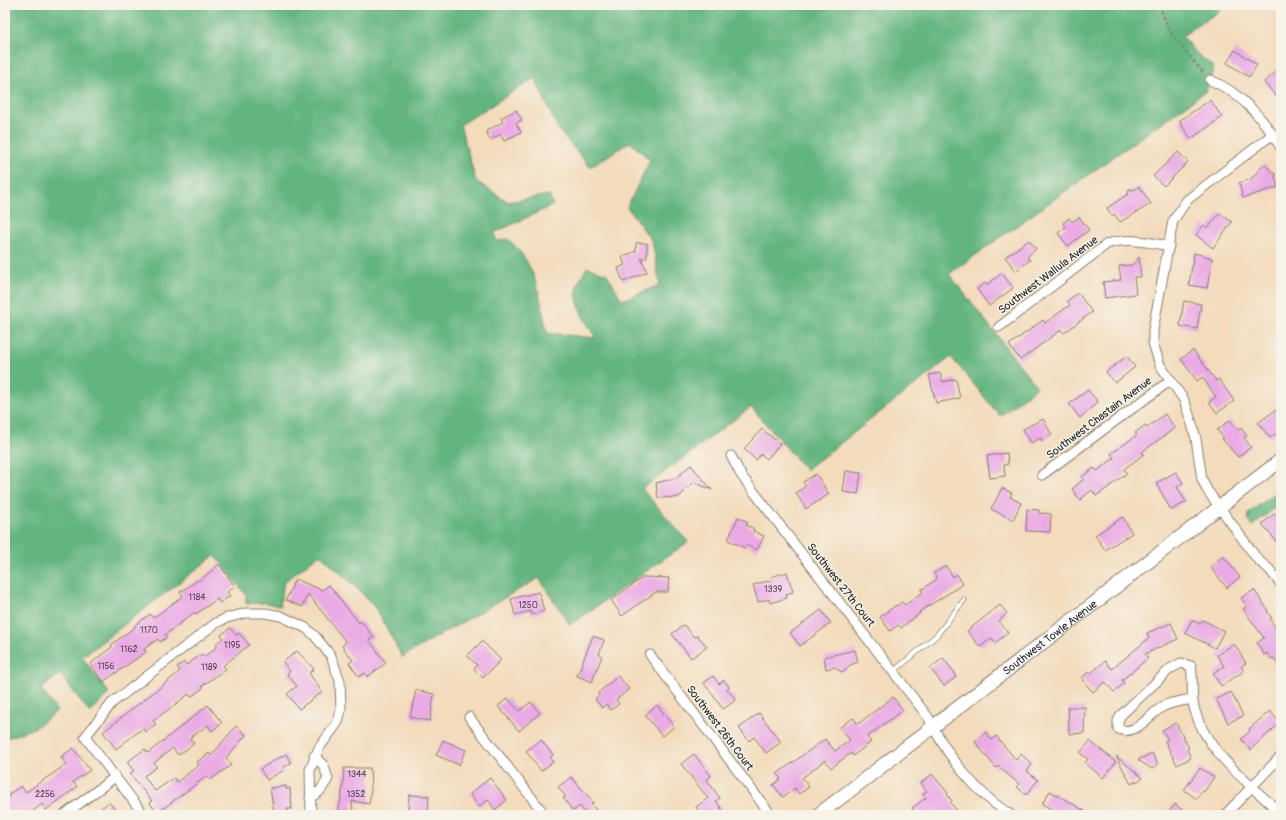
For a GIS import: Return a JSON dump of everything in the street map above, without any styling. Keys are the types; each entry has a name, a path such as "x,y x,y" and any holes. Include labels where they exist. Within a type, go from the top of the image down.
{"main road":[{"name":"Southwest Towle Avenue","path":"818,815 1281,460"}],"street":[{"path":"1210,80 1222,85 1252,110 1273,134 1281,148"},
{"path":"1273,134 1187,200 1173,221 1153,337 1160,365 1184,400 1196,440 1202,479 1207,490 1258,560 1269,569 1281,584"},
{"name":"Southwest Wallula Avenue","path":"999,327 1107,244 1117,240 1133,240 1168,246"},
{"name":"Southwest Chastain Avenue","path":"1042,475 1171,380"},
{"name":"Southwest 27th Court","path":"731,456 740,475 928,717 933,728 962,770 982,793 999,808 1011,815"},
{"path":"144,815 85,737 112,703 202,632 227,618 246,613 265,613 282,616 306,628 324,646 336,667 340,681 341,710 332,731 314,756 310,770 311,815"},
{"name":"Southwest 26th Court","path":"650,655 771,815"},
{"path":"1192,699 1165,706 1132,731 1124,732 1118,729 1118,720 1121,715 1170,670 1181,663 1191,666 1193,676 1192,699 1199,722 1211,744 1218,754 1281,814"},
{"path":"469,717 545,815"},
{"path":"310,798 320,791 328,779 324,766 314,756"},
{"path":"1225,815 1281,756"},
{"path":"64,815 115,777"}],"lane":[{"path":"893,672 937,635 964,600"}],"path":[{"path":"1159,5 1169,30 1196,66 1210,80"}],"green space":[{"path":"5,5 1228,5 1182,36 1196,53 1214,67 1206,91 949,274 1037,387 1000,416 951,357 806,470 751,407 642,489 688,542 570,625 539,578 402,657 377,610 360,591 320,554 284,582 280,604 281,606 264,603 246,604 246,595 215,555 82,657 109,693 90,713 60,674 41,689 57,711 36,727 5,739","holes":["535,78 558,129 590,167 630,142 650,160 627,207 652,241 660,285 622,300 607,274 587,267 578,284 577,298 581,312 596,338 547,333 536,282 526,260 508,239 497,241 494,233 553,205 549,195 508,202 476,181 460,125"]},
{"path":"1281,488 1281,503 1252,526 1248,521 1249,513"}],"building":[{"path":"1235,50 1257,65 1249,77 1227,63"},
{"path":"1277,71 1281,76 1281,102 1264,82"},
{"path":"1210,100 1222,117 1191,139 1179,121"},
{"path":"516,110 522,120 516,123 521,132 504,141 501,134 490,140 486,131 503,122 501,118"},
{"path":"1178,152 1188,162 1164,186 1153,176"},
{"path":"1264,164 1276,175 1275,177 1278,187 1243,198 1239,183 1251,179"},
{"path":"1139,186 1151,204 1120,222 1114,214 1112,216 1107,208 1128,194 1129,189 1134,190"},
{"path":"1220,213 1232,222 1213,248 1196,235 1204,225 1208,228"},
{"path":"1079,217 1089,230 1068,246 1058,233 1066,227 1063,223 1069,218 1072,222"},
{"path":"1029,240 1036,249 1027,257 1030,260 1016,271 1005,257"},
{"path":"636,243 647,243 647,258 641,258 647,272 623,282 618,268 625,265 622,257 636,251"},
{"path":"1194,253 1212,258 1207,288 1189,285"},
{"path":"1139,257 1141,277 1134,277 1136,294 1105,298 1103,282 1121,280 1119,266 1132,265"},
{"path":"1002,273 1013,288 989,306 977,289 985,283 987,285"},
{"path":"1078,293 1092,312 1064,333 1061,330 1020,360 1009,345 1043,320 1045,323 1070,305 1067,301"},
{"path":"1184,301 1201,304 1197,329 1180,326"},
{"path":"1193,350 1216,381 1219,379 1234,401 1217,413 1209,402 1216,397 1202,377 1197,381 1181,359"},
{"path":"1127,356 1135,367 1115,383 1106,372"},
{"path":"940,373 943,382 956,379 960,398 936,403 929,375"},
{"path":"1088,390 1098,402 1080,418 1069,404"},
{"path":"1281,406 1281,430 1270,438 1258,423"},
{"path":"1165,414 1175,428 1142,452 1144,454 1124,469 1127,473 1109,487 1096,496 1092,490 1080,500 1072,489 1084,479 1082,477 1094,468 1097,471 1114,458 1111,454 1137,435 1135,433 1145,425 1147,428"},
{"path":"1043,419 1052,435 1042,441 1041,438 1031,443 1023,429"},
{"path":"1230,420 1238,430 1241,428 1247,436 1244,438 1251,447 1238,457 1222,439 1224,438 1217,430"},
{"path":"762,429 780,444 767,459 761,454 756,460 744,449"},
{"path":"1007,453 1008,464 1004,465 1005,476 990,478 987,456"},
{"path":"691,465 712,490 694,482 679,497 658,498 656,483 676,478"},
{"path":"846,471 861,473 858,494 843,492"},
{"path":"1176,472 1183,483 1177,487 1186,502 1171,510 1156,483"},
{"path":"816,474 829,494 806,509 796,493 806,486 803,482"},
{"path":"1002,488 1012,493 1010,497 1021,503 1013,520 991,509"},
{"path":"1027,509 1039,510 1039,513 1051,514 1050,532 1026,531"},
{"path":"1275,513 1281,521 1281,547 1262,524"},
{"path":"738,517 748,522 746,525 754,529 753,531 764,536 757,550 746,545 745,548 728,540"},
{"path":"1123,517 1132,533 1105,550 1095,535"},
{"path":"1223,556 1240,577 1227,588 1210,567"},
{"path":"219,564 235,586 227,592 230,596 220,603 217,599 196,614 195,612 165,635 167,637 160,642 158,639 144,649 146,652 103,682 90,664 150,614 153,618 183,596 180,592 198,580 199,581"},
{"path":"946,566 953,577 957,574 963,584 919,612 920,613 901,628 898,625 890,631 880,617 896,605 897,606 902,602 905,605 923,592 921,590 937,579 934,573"},
{"path":"787,572 793,592 786,594 787,598 770,603 769,599 758,602 753,585 772,580 771,577"},
{"path":"644,577 669,578 668,592 656,592 622,616 611,600"},
{"path":"295,579 322,590 329,585 359,623 361,621 374,637 369,640 386,663 367,677 365,673 359,677 349,663 353,660 342,646 346,642 308,594 302,607 286,600"},
{"path":"1254,590 1268,610 1267,611 1272,618 1270,619 1281,637 1281,670 1274,658 1271,659 1267,653 1264,655 1257,643 1264,638 1243,609 1247,606 1241,598"},
{"path":"539,592 544,611 532,615 530,611 515,615 511,599"},
{"path":"1000,605 1007,613 999,621 1008,633 995,643 992,638 980,647 967,631"},
{"path":"821,610 831,623 800,646 790,633"},
{"path":"1192,620 1200,624 1203,620 1224,631 1215,648 1185,633"},
{"path":"1171,623 1178,639 1145,654 1148,658 1122,680 1124,683 1114,692 1105,682 1093,692 1083,681 1082,678 1088,672 1090,674 1105,661 1112,669 1149,638 1147,633"},
{"path":"684,625 694,637 698,636 707,647 691,658 672,634"},
{"path":"230,628 236,635 239,633 249,645 223,666 226,669 202,686 203,688 191,697 189,694 153,721 156,724 146,732 143,728 116,749 103,732 180,671 177,667 184,662 186,665 202,654 204,657 218,646 216,644 223,638 221,635"},
{"path":"593,636 604,640 599,654 602,656 592,682 577,676"},
{"path":"482,641 501,660 483,678 474,669 477,665 467,656"},
{"path":"1234,644 1246,663 1241,666 1244,671 1221,686 1213,673 1224,666 1217,655"},
{"path":"855,650 858,662 850,665 845,671 841,672 835,667 826,669 824,657"},
{"path":"297,651 314,669 309,673 322,692 299,709 287,694 297,686 287,674 290,671 283,662"},
{"path":"943,658 955,673 954,674 956,677 944,686 930,668"},
{"path":"618,676 629,689 616,700 619,704 611,710 606,704 602,708 595,699 599,695 598,693"},
{"path":"713,676 719,684 724,680 729,687 727,689 736,700 723,709 704,683"},
{"path":"416,690 434,694 430,721 410,717"},
{"path":"1231,692 1243,716 1228,723 1216,699"},
{"path":"893,697 903,710 867,737 871,742 853,756 851,753 831,768 825,760 802,778 809,787 799,794 795,788 783,797 773,785 781,779 777,774 825,739 835,751 850,740 840,727 853,718 858,724"},
{"path":"508,698 519,711 531,702 540,713 519,731 498,706"},
{"path":"208,705 222,723 212,731 208,725 190,738 194,744 178,755 173,748 154,763 157,767 144,776 155,791 174,778 177,782 199,765 197,762 209,753 211,756 236,726 246,735 226,758 231,765 210,780 207,776 157,813 150,803 152,801 130,774 134,771 127,762 145,749 148,753"},
{"path":"657,705 674,727 662,736 645,715"},
{"path":"1068,707 1085,707 1084,733 1069,734"},
{"path":"1270,711 1280,723 1250,750 1241,739 1250,731 1249,729"},
{"path":"759,713 781,742 766,753 754,737 749,741 739,728"},
{"path":"1176,723 1189,748 1187,749 1191,758 1177,765 1165,741 1168,739 1162,730"},
{"path":"986,732 992,740 996,736 1016,760 1021,754 1032,764 1027,771 1038,780 1026,795 1017,787 1019,784 998,766 996,768 975,742"},
{"path":"443,740 466,750 459,765 436,755"},
{"path":"541,740 553,755 550,758 553,762 541,771 526,751"},
{"path":"1090,741 1116,762 1103,778 1085,763 1088,759 1080,753"},
{"path":"73,748 90,770 73,782 77,787 46,810 42,804 28,815 5,815 5,799 10,796 9,794 21,786 26,792 67,764 61,757"},
{"path":"1152,753 1158,765 1152,769 1138,760"},
{"path":"286,754 291,763 283,768 284,770 267,780 260,769"},
{"path":"694,754 711,776 707,780 720,798 716,801 726,815 710,815 707,811 702,815 696,807 708,798 681,764"},
{"path":"1116,756 1143,778 1131,784"},
{"path":"344,768 370,768 371,790 369,804 352,801 353,815 338,815 343,786"},
{"path":"1200,768 1214,777 1204,792 1202,791 1197,799 1184,790"},
{"path":"932,774 948,793 947,794 952,801 950,803 962,815 916,815 912,808 926,798 923,794 927,791 921,783"},
{"path":"571,777 590,798 593,803 591,804 600,815 586,815 580,806 573,811 563,798 566,797 558,787"},
{"path":"490,778 507,800 495,810 488,800 479,807 470,794"},
{"path":"286,786 286,789 290,788 292,809 287,809 288,812 274,813 270,788"},
{"path":"1050,791 1091,815 1052,815 1055,811 1042,804"},
{"path":"409,795 429,796 428,815 415,815 416,811 408,810"},
{"path":"109,802 119,815 93,815"},
{"path":"1175,804 1188,815 1166,815"}]}
